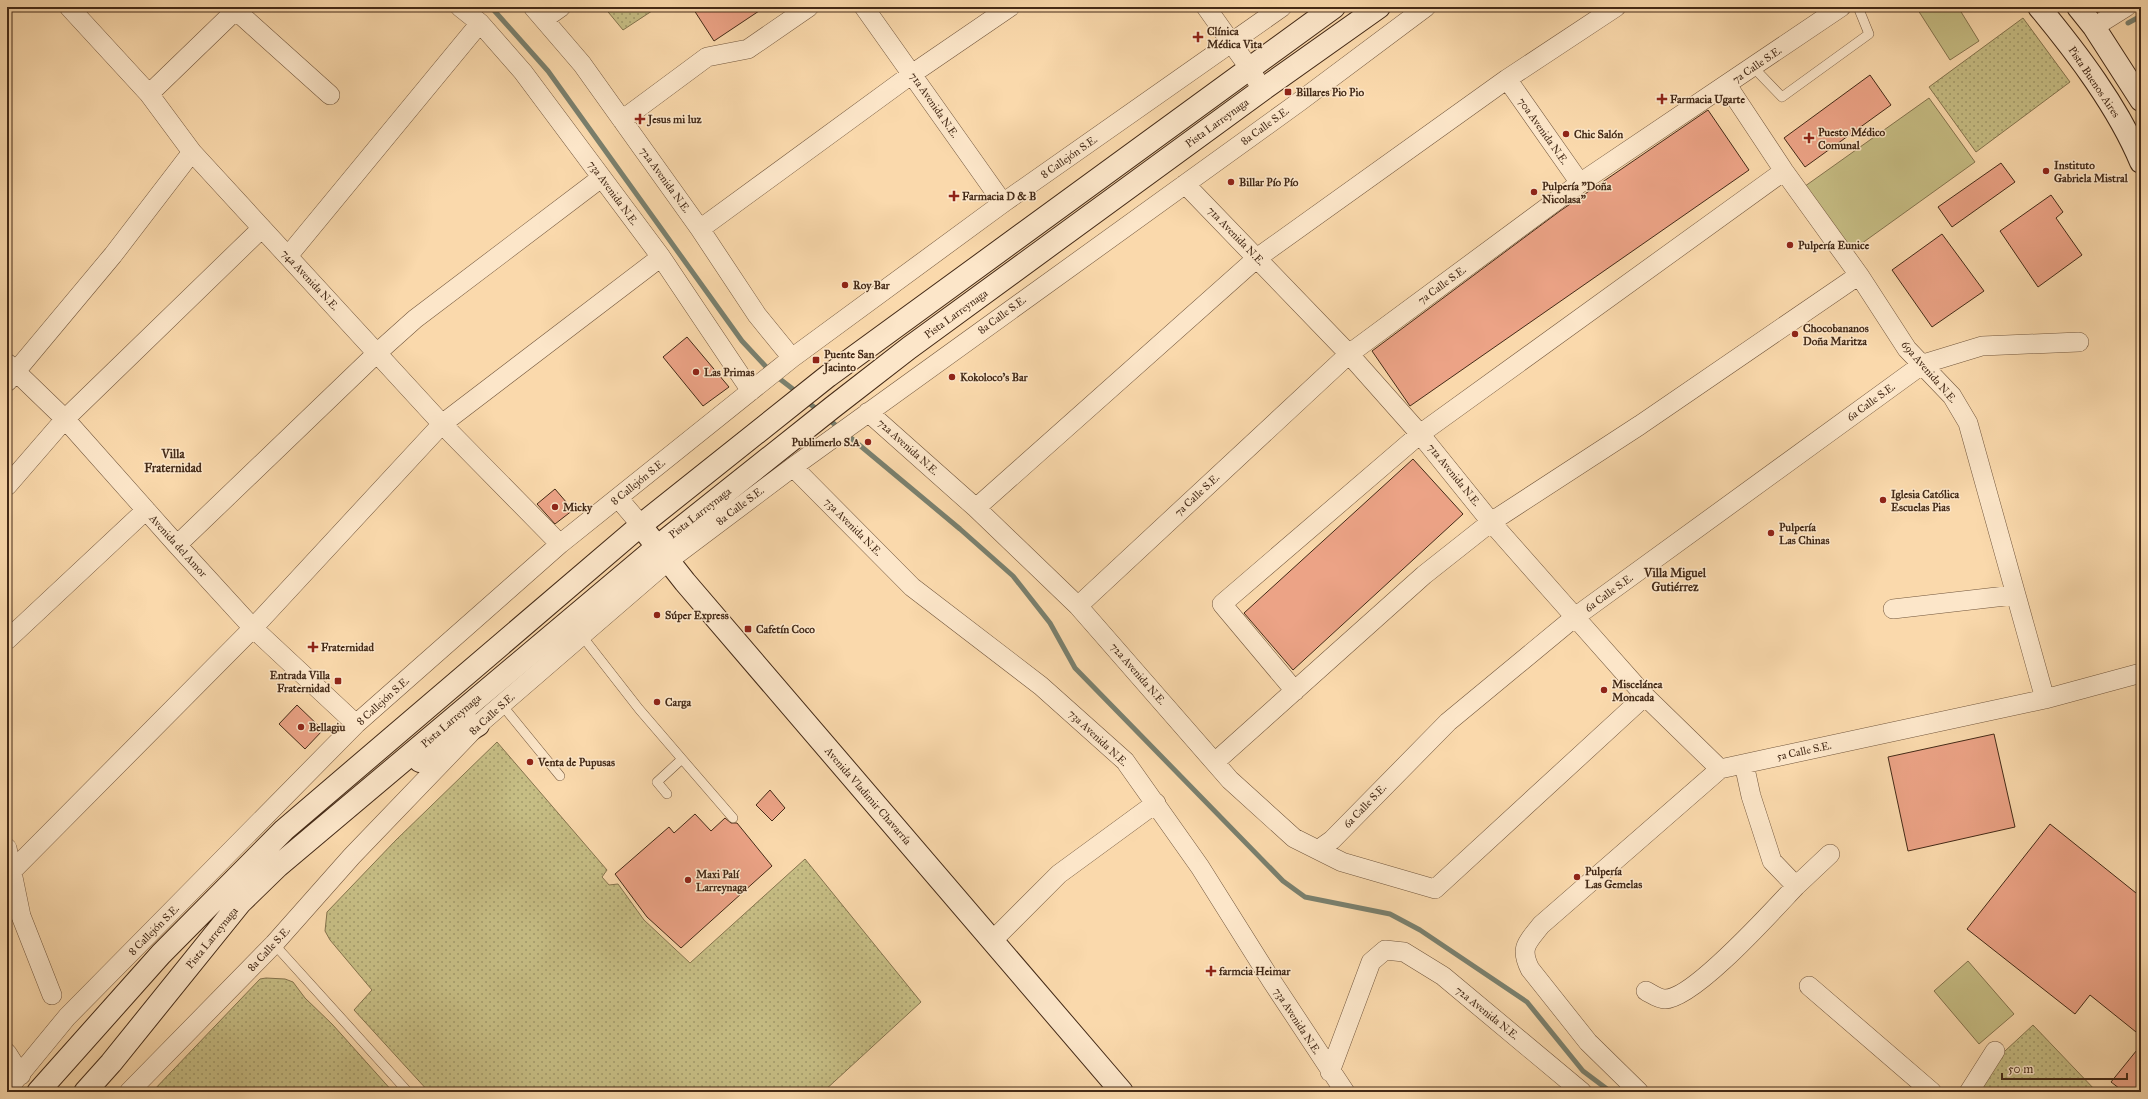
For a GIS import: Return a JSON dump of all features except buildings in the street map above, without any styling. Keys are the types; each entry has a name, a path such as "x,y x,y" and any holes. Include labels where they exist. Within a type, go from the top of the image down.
{"main road":[{"name":"Pista Larreynaga","path":"38,1092 161,954 284,830 354,768 640,525 790,404 1334,7"},
{"name":"Pista Larreynaga","path":"85,1092 107,1068 240,903 278,866 662,554 832,407 922,339 1262,90 1379,7"},
{"name":"Pista Buenos Aires","path":"2039,7 2065,39 2089,74 2131,138 2141,162"},
{"path":"2078,7 2094,27 2141,100"},
{"path":"2089,74 2115,58"},
{"name":"Avenida Vladimir Chavarría","path":"640,525 662,554 1122,1092"},
{"path":"358,800 478,725"}],"street":[{"name":"74a Avenida N.E.","path":"69,7 149,94 192,152 442,424 560,544"},
{"name":"73a Avenida N.E.","path":"460,7 480,22 523,72 756,387"},
{"path":"538,13 561,7"},
{"path":"622,120 707,57 748,49 809,7"},
{"name":"71a Avenida N.E.","path":"864,7 1003,203"},
{"path":"700,229 912,74 1010,7"},
{"path":"1206,7 1232,42 1262,90"},
{"name":"8 Callejón S.E.","path":"7,1090 21,1075 67,1017 356,724 560,544 784,364 1003,203 1282,7"},
{"name":"8a Calle S.E.","path":"129,1092 274,944 352,856 478,725 582,636 662,554 822,446 1185,184 1426,7"},
{"path":"976,508 1257,258 1507,79 1616,7"},
{"name":"7a Calle S.E.","path":"1078,606 1349,354 1580,183 1841,7"},
{"path":"2094,27 2126,7"},
{"path":"149,94 236,8 330,95"},
{"name":"72a Avenida N.E.","path":"538,13 582,64 700,229 757,315 784,364"},
{"path":"288,256 480,22"},
{"name":"70a Avenida N.E.","path":"1507,79 1580,183"},
{"name":"69a Avenida N.E.","path":"1727,85 1784,170 1859,275 1907,349 1952,396 1968,423 2014,595 2045,699"},
{"path":"10,372 113,255 192,152"},
{"path":"1295,691 1222,604 1420,434 1784,170"},
{"path":"177,545 377,353 415,319 601,178"},
{"name":"71a Avenida N.E.","path":"1185,184 1349,354 1420,434 1491,522 1645,696 1720,769"},
{"path":"7,486 65,420 262,228"},
{"path":"12,871 254,628 442,424 661,258"},
{"path":"1215,762 1424,575 1491,522 1640,425 1859,275"},
{"name":"6a Calle S.E.","path":"1318,850 1332,840 1448,722 1575,617 1923,364 1982,346 2079,342"},
{"name":"Avenida del Amor","path":"10,372 65,420 254,628 356,724"},
{"name":"72a Avenida N.E.","path":"862,416 976,508 1078,606 1230,780 1294,838 1342,862 1434,889 1645,696"},
{"name":"73a Avenida N.E.","path":"792,466 912,587 1041,686 1125,761 1200,867 1336,1085"},
{"name":"Avenida Vladimir Chavarría","path":"618,498 640,525"},
{"path":"7,640 146,510"},
{"path":"1893,609 2014,595"},
{"name":"5a Calle S.E.","path":"1639,1092 1588,1042 1530,969 1524,956 1527,943 1541,924 1720,769 2045,699 2141,673"},
{"path":"1744,764 1751,796 1772,861 1796,886"},
{"path":"992,940 1059,874 1156,803"},
{"path":"7,848 21,916 52,995"},
{"path":"1646,991 1655,997 1666,999 1681,994 1705,978 1796,886 1830,854"},
{"name":"72a Avenida N.E.","path":"1336,1085 1372,962 1385,950 1404,952 1442,976 1582,1092"},
{"path":"1809,986 1932,1092"},
{"path":"1969,1092 1995,1051"},
{"path":"7,1053 21,1075"}],"lane":[{"path":"1753,67 1782,97 1869,34 1858,7"},
{"path":"582,636 654,719 682,759 733,818"},
{"path":"502,705 560,776"},
{"path":"667,794 657,782 682,759"},
{"path":"274,944 408,1092"}],"shaded area":[{"path":"604,7 658,7 623,30"},
{"path":"1916,7 1958,7 1979,41 1950,60"},
{"path":"2023,18 2070,82 1976,152 1929,87"},
{"path":"1929,98 1975,162 1847,254 1801,189"},
{"path":"497,742 607,870 602,877 609,885 618,884 644,920 690,963 805,859 921,1002 823,1092 429,1092 354,1010 372,990 330,940 325,931 327,912 396,840"},
{"path":"1968,961 2014,1014 1979,1044 1934,991"},
{"path":"260,979 285,979 293,982 305,998 333,1025 393,1092 152,1092"},
{"path":"2033,1025 2097,1092 1966,1092 1977,1077"}],"waterway":[{"path":"491,7 548,71 742,341 770,371"},
{"path":"2128,23 2141,16"},
{"path":"776,376 798,393"},
{"path":"805,400 819,411"},
{"path":"827,418 960,529 1013,576 1050,623 1075,668 1283,881 1305,897 1390,914 1420,930 1527,1002 1583,1071 1611,1092"}],"place":[{"name":"Clínica Médica Vita","path":"1198,37"},
{"name":"Billares Pio Pio","path":"1288,92"},
{"name":"Farmacia Ugarte","path":"1662,99"},
{"name":"Jesus mi luz","path":"640,119"},
{"name":"Chic Salón","path":"1566,134"},
{"name":"Puesto Médico Comunal","path":"1809,138"},
{"name":"Instituto Gabriela Mistral","path":"2046,171"},
{"name":"Billar Pío Pío","path":"1231,182"},
{"name":"Pulpería \"Doña Nicolasa\"","path":"1534,192"},
{"name":"Farmacia D & B","path":"954,196"},
{"name":"Pulpería Eunice","path":"1790,245"},
{"name":"Roy Bar","path":"845,285"},
{"name":"Chocobananos Doña Maritza","path":"1795,334"},
{"name":"Puente San Jacinto","path":"816,360"},
{"name":"Las Primas","path":"696,372"},
{"name":"Kokoloco's Bar","path":"952,377"},
{"name":"Publimerlo S.A","path":"868,442"},
{"name":"Iglesia Católica Escuelas Pias","path":"1883,500"},
{"name":"Micky","path":"555,507"},
{"name":"Pulpería Las Chinas","path":"1771,533"},
{"name":"Súper Express","path":"657,615"},
{"name":"Cafetín Coco","path":"748,629"},
{"name":"Fraternidad","path":"313,647"},
{"name":"Entrada Villa Fraternidad","path":"338,681"},
{"name":"Miscelánea Moncada","path":"1604,690"},
{"name":"Carga","path":"657,702"},
{"name":"Bellagiu","path":"301,727"},
{"name":"Venta de Pupusas","path":"530,762"},
{"name":"Pulpería Las Gemelas","path":"1577,877"},
{"name":"Maxi Palí Larreynaga","path":"688,880"},
{"name":"farmcia Heimar","path":"1211,971"}],"district":[{"name":"Villa Fraternidad","path":"173,461"},
{"name":"Villa Miguel Gutiérrez","path":"1675,580"}]}
